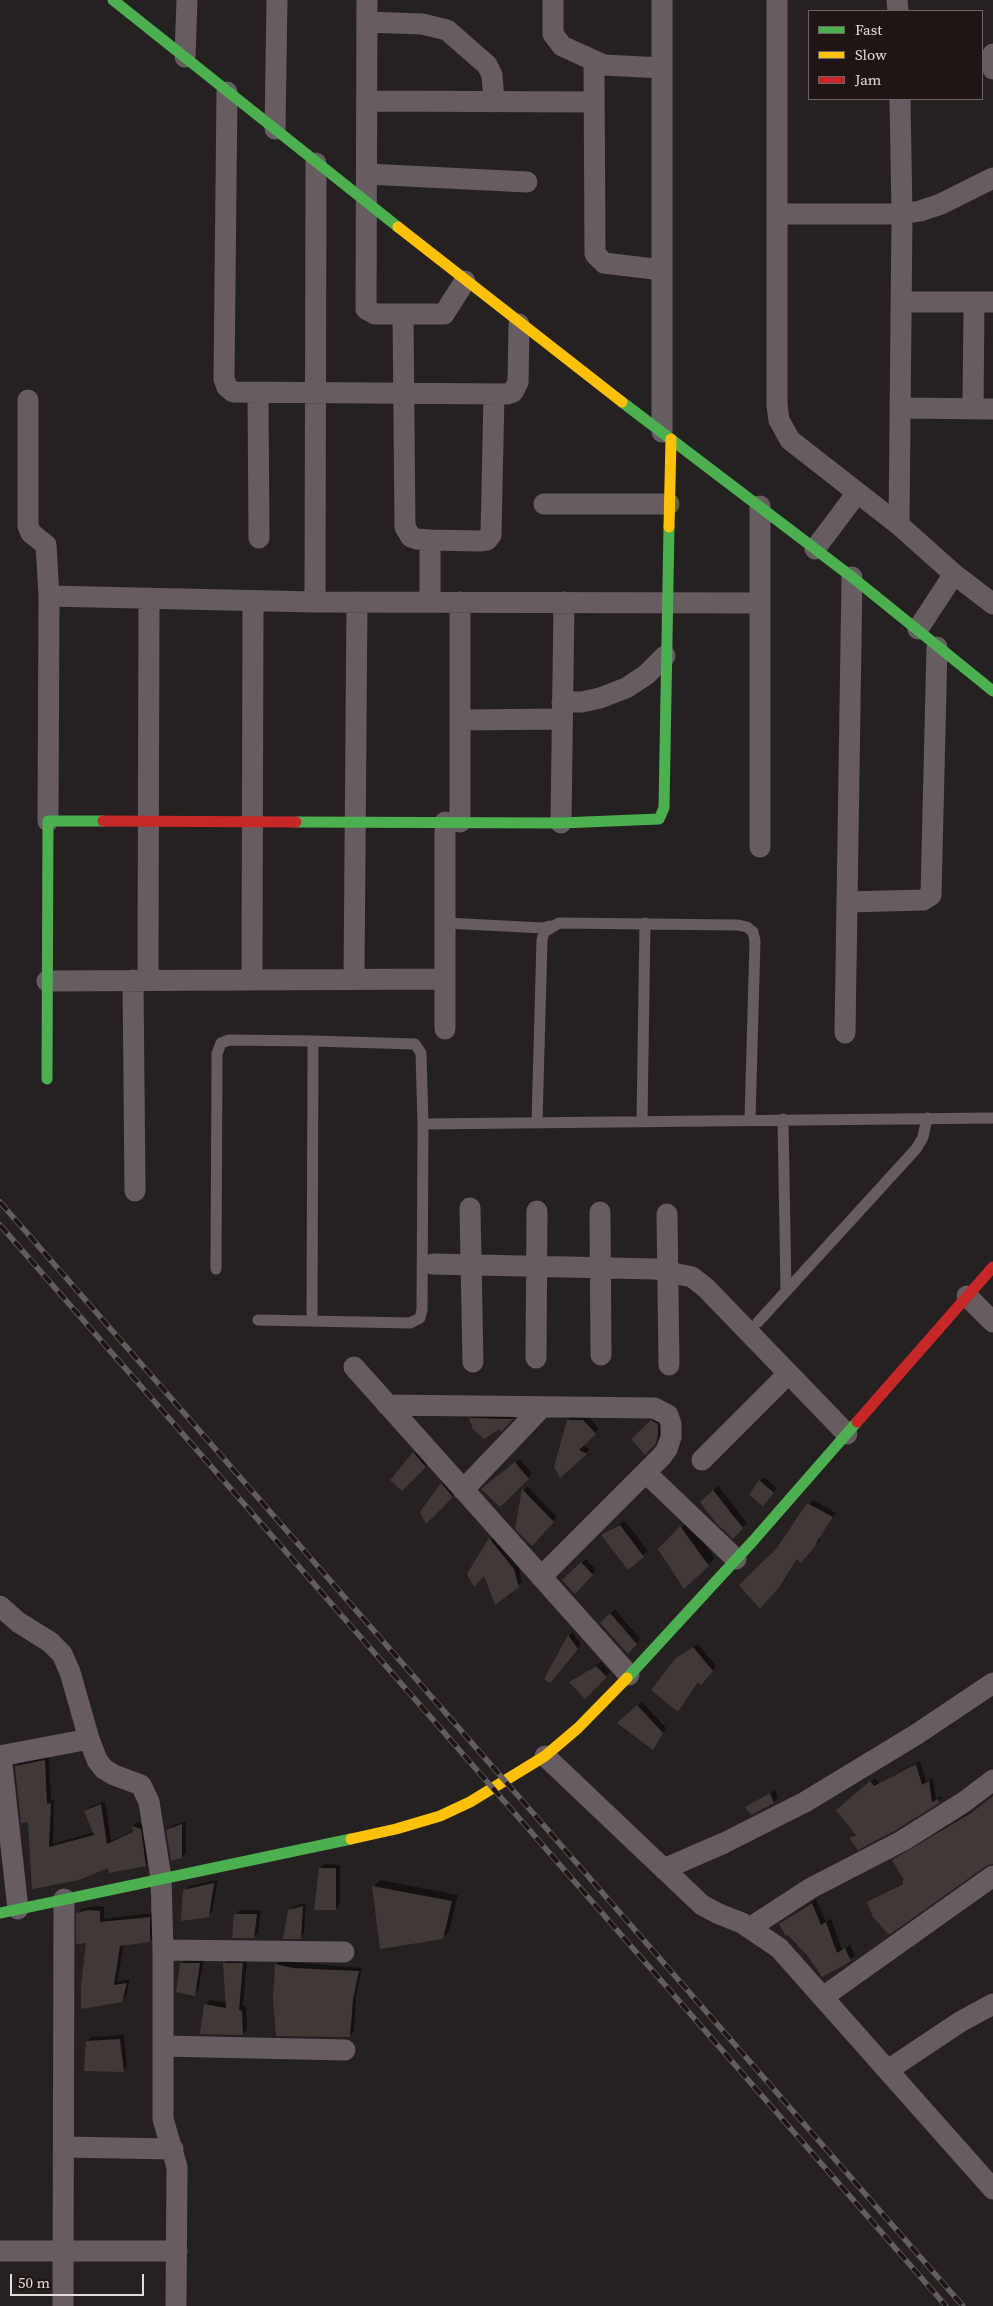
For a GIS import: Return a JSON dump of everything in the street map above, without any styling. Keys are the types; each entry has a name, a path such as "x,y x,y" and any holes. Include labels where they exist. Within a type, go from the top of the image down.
{"street":[{"path":"113,0 465,282 852,577 993,691"},
{"path":"185,57 187,0"},
{"path":"275,130 277,0"},
{"path":"367,0 366,309 375,314 444,314 465,282"},
{"path":"552,0 552,26 556,41 562,46 594,61 612,66 662,68"},
{"path":"48,821 561,823 653,821 659,820 663,815 669,504 662,270 662,0"},
{"path":"778,0 777,405 779,420 790,440 899,525 954,574 993,604"},
{"path":"366,22 422,24 447,30 487,65 492,75 494,102"},
{"path":"993,54 993,69"},
{"path":"594,61 596,254 604,262 662,270"},
{"path":"227,92 224,379 227,387 233,392 507,394 516,388 519,324"},
{"path":"899,525 902,302 900,100"},
{"path":"366,101 594,102"},
{"path":"315,602 316,163"},
{"path":"367,174 528,182"},
{"path":"777,214 902,214 920,211 941,204 993,178"},
{"path":"900,408 983,409 983,302 902,302"},
{"path":"403,314 405,527 411,537 430,540 480,541 487,540 491,535 494,394"},
{"path":"258,393 259,538"},
{"path":"28,400 28,526 31,533 46,545 49,596 47,1079"},
{"path":"815,549 857,493"},
{"path":"544,504 669,504"},
{"path":"760,506 760,847"},
{"path":"430,540 430,602"},
{"path":"918,630 954,574"},
{"path":"845,1033 852,577"},
{"path":"49,596 315,602 760,603"},
{"path":"135,1191 141,980 149,822 149,598"},
{"path":"252,980 253,601"},
{"path":"354,979 357,602"},
{"path":"445,1029 445,924 460,720 460,602"},
{"path":"561,823 564,602"},
{"path":"847,902 924,900 931,895 937,647"},
{"path":"460,720 562,710 626,688 646,675 665,656"},
{"path":"48,981 445,979"},
{"path":"470,1208 473,1362"},
{"path":"536,1358 537,1211"},
{"path":"600,1212 601,1355"},
{"path":"668,1214 669,1365"},
{"path":"433,1264 668,1271 692,1277 706,1288 847,1434"},
{"path":"89,1739 0,1756 9,1911 396,1829 440,1816 470,1802 545,1756 578,1728 736,1559 993,1268"},
{"path":"967,1296 993,1322"},
{"path":"354,1367 629,1675"},
{"path":"702,1460 788,1374"},
{"path":"387,1405 654,1408 668,1415 671,1424 671,1437 668,1449 541,1577"},
{"path":"463,1490 542,1407"},
{"path":"646,1473 736,1559"},
{"path":"0,1606 50,1642 62,1654 70,1672 97,1760 104,1769 141,1785 146,1793 161,1878 163,2119 177,2166 176,2306"},
{"path":"664,1869 724,1844 805,1802 917,1734 993,1683"},
{"path":"545,1756 702,1905 750,1927 779,1948 993,2189"},
{"path":"750,1927 810,1888 902,1841 964,1802 993,1780"},
{"path":"823,1997 993,1876"},
{"path":"63,2306 64,1899"},
{"path":"163,1950 344,1952"},
{"path":"888,2070 960,2022 993,2004"},
{"path":"163,2046 345,2050"},
{"path":"64,2147 173,2149"},
{"path":"0,2251 177,2251"}],"lane":[{"path":"445,924 543,928 559,923 738,925 747,927 753,932 755,941 750,1119"},
{"path":"642,1121 645,924"},
{"path":"537,1122 542,940 544,932 550,926"},
{"path":"216,1269 218,1047 229,1040 415,1044 421,1053 423,1124 422,1310 420,1318 410,1323 258,1320"},
{"path":"312,1321 313,1041"},
{"path":"758,1322 916,1149 923,1137 926,1118"},
{"path":"423,1124 750,1119 993,1118"},
{"path":"783,1119 786,1291"}],"building":[{"path":"469,1418 513,1419 501,1432 499,1429 484,1439 473,1429"},
{"path":"567,1420 583,1420 596,1434 579,1450 587,1454 560,1478 554,1467"},
{"path":"651,1420 658,1424 658,1435 656,1443 645,1455 631,1439"},
{"path":"413,1452 426,1467 402,1491 390,1480"},
{"path":"515,1462 529,1479 500,1507 481,1489"},
{"path":"759,1480 774,1493 763,1506 749,1495"},
{"path":"441,1483 453,1497 426,1524 420,1512"},
{"path":"522,1489 554,1522 532,1546 515,1529"},
{"path":"713,1490 743,1528 733,1539 716,1523 700,1502"},
{"path":"807,1503 833,1517 817,1544 801,1563 797,1559 780,1586 760,1609 739,1585 777,1548"},
{"path":"620,1525 644,1557 628,1570 601,1535"},
{"path":"680,1526 709,1566 684,1589 658,1549"},
{"path":"489,1538 514,1569 519,1587 495,1605 484,1576 474,1587 467,1574"},
{"path":"581,1562 593,1575 575,1594 562,1580"},
{"path":"610,1613 637,1644 628,1654 600,1623"},
{"path":"568,1635 578,1649 550,1683 544,1679"},
{"path":"693,1647 713,1671 701,1685 698,1682 678,1712 651,1690 675,1659"},
{"path":"596,1666 607,1677 585,1699 569,1682"},
{"path":"637,1705 663,1733 653,1750 617,1723"},
{"path":"45,1760 47,1804 51,1803 49,1847 94,1835 84,1811 101,1804 107,1844 133,1832 132,1826 141,1829 146,1866 109,1873 108,1868 79,1880 32,1889 28,1822 21,1823 15,1766"},
{"path":"916,1764 922,1785 929,1781 932,1802 938,1799 939,1803 896,1830 858,1850 849,1838 856,1835 836,1810 870,1781 874,1786"},
{"path":"770,1793 774,1803 751,1815 745,1807"},
{"path":"993,1796 993,1864 986,1866 889,1935 873,1917 867,1902 903,1884 903,1879 892,1860 971,1813"},
{"path":"182,1824 182,1858 171,1861 166,1830"},
{"path":"319,1868 336,1868 336,1910 314,1910"},
{"path":"214,1883 209,1917 181,1921 183,1890"},
{"path":"372,1886 452,1901 443,1939 380,1949"},
{"path":"812,1903 821,1925 826,1922 837,1953 845,1948 851,1961 822,1977 808,1956 788,1935 786,1936 779,1924"},
{"path":"303,1906 301,1939 283,1939 288,1910"},
{"path":"89,1910 100,1911 100,1922 150,1917 150,1942 120,1946 114,1985 127,1983 122,2002 81,2009 81,1985 86,1943 76,1944 76,1913"},
{"path":"234,1914 257,1914 254,1938 232,1938"},
{"path":"180,1963 200,1963 195,1996 176,1992"},
{"path":"223,1963 243,1963 239,2010 242,2011 243,2035 200,2034 204,2004 226,2008"},
{"path":"275,1964 293,1968 359,1971 353,2000 350,2037 276,2036 273,1999"},
{"path":"120,2039 124,2072 84,2071 86,2041"}],"railway":[{"path":"0,1202 963,2306"},
{"path":"0,1225 946,2306"}],"traffic: fast":[{"path":"113,0 398,227"},
{"path":"622,402 852,577 993,691"},
{"path":"296,822 561,823 659,819 664,808 669,527"},
{"path":"47,1079 48,821 103,821"},
{"path":"627,1678 753,1541 857,1422"},
{"path":"0,1913 351,1839"}],"traffic: slow":[{"path":"398,227 622,402"},
{"path":"669,527 671,439"},
{"path":"351,1839 396,1829 440,1816 470,1802 545,1756 578,1728 627,1678"}],"traffic: jam":[{"path":"103,821 296,822"},
{"path":"857,1422 993,1267"}]}
